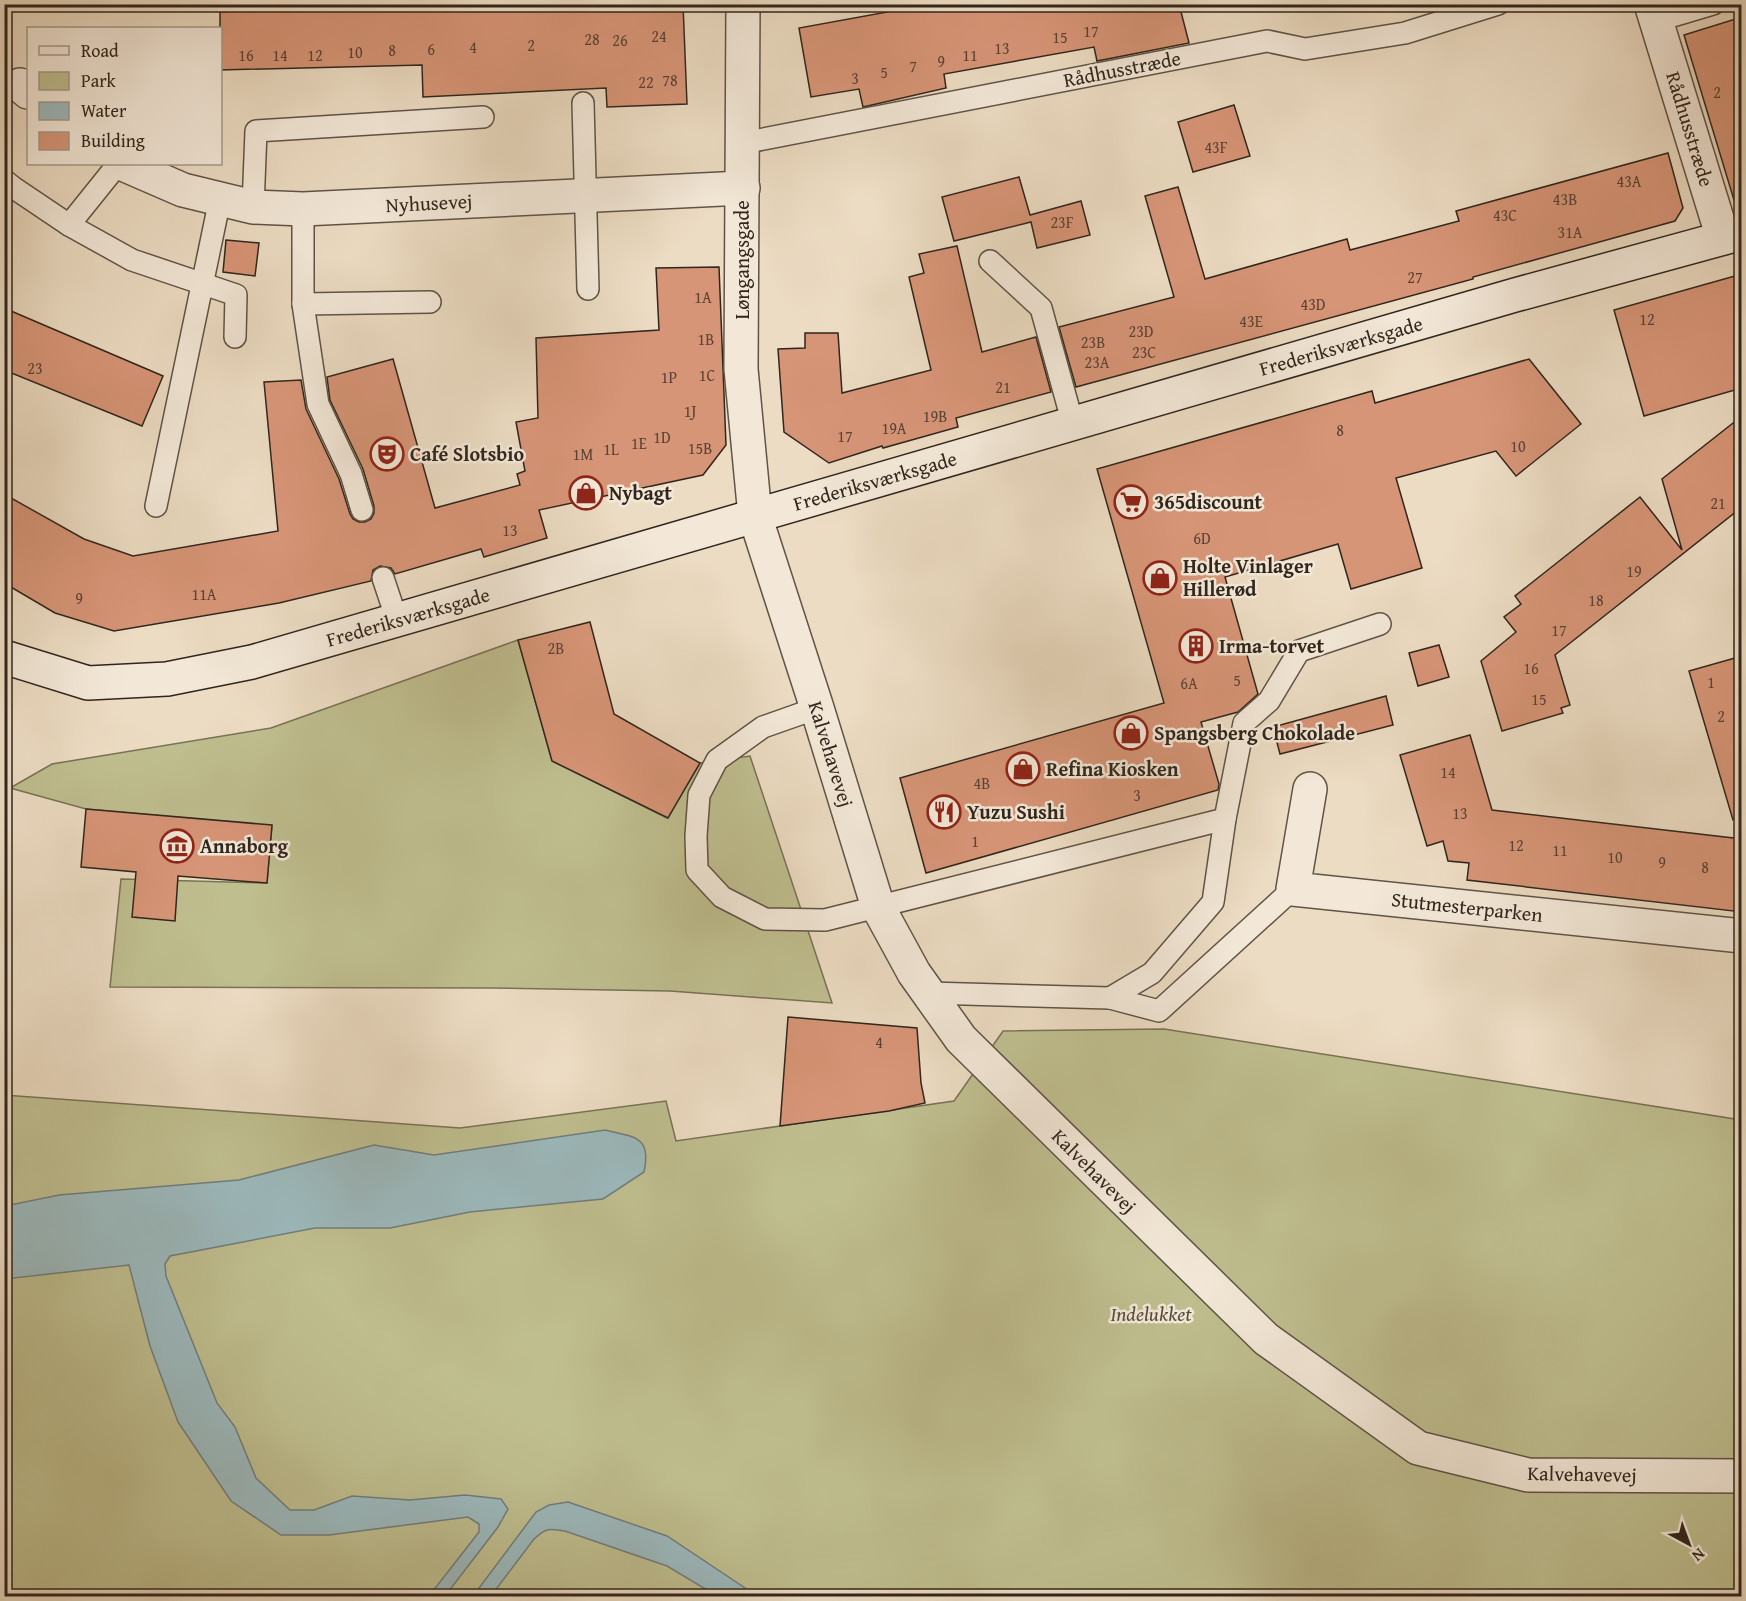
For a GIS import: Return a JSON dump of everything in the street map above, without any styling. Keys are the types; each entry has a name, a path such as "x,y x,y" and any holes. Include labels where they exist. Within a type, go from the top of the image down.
{"street":[{"name":"Løngangsgade","path":"743,4 741,369 755,516"},
{"name":"Rådhusstræde","path":"1653,13 1732,235"},
{"name":"Nyhusevej","path":"125,165 183,190 253,207 303,209 743,188"},
{"name":"Frederiksværksgade","path":"4,657 88,683 167,679 252,662 1546,286 1732,235"},
{"name":"Kalvehavevej","path":"755,516 878,907 914,973 961,1039 1266,1339 1418,1448 1528,1475 1742,1476"},
{"path":"1293,889 1310,789"},
{"name":"Stutmesterparken","path":"1293,889 1742,936"}],"lane":[{"name":"Rådhusstræde","path":"743,143 1267,41 1305,50 1405,33 1498,4"},
{"name":"Rådhusstræde","path":"1653,13 1713,4"},
{"path":"583,103 588,289"},
{"path":"253,207 256,131 483,117"},
{"path":"69,225 117,165"},
{"path":"4,180 69,225 132,260 236,295 235,337"},
{"path":"156,506 220,199"},
{"path":"303,209 303,304 318,404 351,474 362,510"},
{"path":"990,261 1041,308 1073,424"},
{"path":"303,304 430,302"},
{"path":"383,578 397,620"},
{"path":"1110,998 1152,973 1213,903 1225,819 1244,723 1269,701 1299,651 1380,624"},
{"path":"817,708 764,727 717,760 699,795 696,836 697,870 722,897 765,919 825,920 1225,819"},
{"path":"929,993 1110,998 1159,1011 1293,889"}],"green space":[{"path":"518,640 552,761 667,818 700,763 750,756 832,1003 670,991 110,987 121,879 267,883 272,826 86,809 10,788 52,764 271,728"},
{"name":"Indelukket","path":"1164,1029 1741,1120 1741,1596 5,1596 4,1095 460,1128 666,1101 676,1141 954,1101 1003,1031"}],"water":[{"path":"605,1130 638,1140 643,1145 646,1160 644,1172 603,1199 470,1212 390,1228 315,1228 170,1256 165,1264 166,1276 217,1403 235,1427 256,1478 290,1510 314,1510 352,1496 410,1500 465,1495 501,1499 508,1509 498,1527 445,1596 429,1596 479,1532 479,1524 468,1517 329,1535 281,1535 231,1501 178,1422 150,1346 129,1265 5,1279 5,1206 59,1195 239,1180 374,1145 434,1155"},
{"path":"568,1502 667,1536 757,1596 717,1596 667,1566 565,1531 551,1529 534,1539 491,1596 473,1596 536,1512 549,1505"}],"building":[{"path":"373,4 683,4 687,104 607,107 606,88 423,97 422,65 222,70 220,12"},
{"path":"931,4 1179,4 1189,43 1097,61 1094,47 944,74 946,88 863,107 859,89 811,97 799,28"},
{"path":"1742,17 1742,199 1734,200 1684,35"},
{"path":"1234,105 1250,156 1193,172 1178,122"},
{"path":"1668,153 1683,208 1675,221 1473,277 1473,279 1076,387 1059,327 1174,297 1145,196 1178,187 1205,279 1347,239 1350,250 1459,221 1456,211"},
{"path":"1019,177 1030,215 1081,201 1090,235 1037,248 1031,222 954,241 942,197"},
{"path":"226,240 259,243 255,276 223,272"},
{"path":"957,246 982,352 1036,337 1051,392 956,418 958,427 883,448 882,446 829,463 784,432 778,349 805,348 805,333 838,333 842,393 931,370 909,277 924,273 919,254"},
{"path":"719,267 726,445 703,475 539,510 547,538 484,557 481,549 395,574 391,568 380,566 373,570 371,581 279,603 114,631 55,613 4,583 4,494 84,539 133,556 278,531 264,382 301,380 306,409 339,479 350,514 359,522 371,519 374,506 363,469 330,400 327,377 393,359 435,508 520,485 517,474 525,471 516,422 538,418 536,338 659,330 656,268"},
{"path":"1742,274 1742,388 1644,416 1614,310"},
{"path":"4,308 163,376 142,426 4,370"},
{"name":"Irma-torvet","path":"1529,359 1581,424 1516,476 1496,451 1396,478 1422,568 1351,589 1338,544 1225,577 1258,694 1238,712 1201,722 1219,784 1218,790 926,873 900,778 1164,703 1097,469 1372,391 1375,403"},
{"path":"1742,416 1742,507 1555,655 1570,705 1561,708 1563,713 1502,731 1481,661 1516,632 1504,617 1521,604 1515,596 1640,497 1682,550 1662,479"},
{"path":"590,622 614,714 700,763 668,818 552,761 518,640"},
{"path":"1439,645 1449,677 1418,686 1409,653"},
{"path":"1742,656 1742,819 1733,820 1689,671"},
{"path":"1386,696 1393,725 1280,754 1273,727"},
{"path":"1470,735 1492,810 1742,839 1742,912 1467,880 1469,863 1448,861 1443,841 1427,846 1400,755"},
{"name":"Annaborg","path":"86,809 272,825 267,883 178,876 175,921 132,917 136,872 81,867"},
{"path":"788,1017 917,1028 921,1083 925,1103 889,1111 780,1126"}],"place":[{"name":"Café Slotsbio","path":"387,454"},
{"name":"Nybagt","path":"586,493"},
{"name":"365discount","path":"1131,502"},
{"name":"Holte Vinlager Hillerød","path":"1160,578"},
{"name":"Irma-torvet","path":"1196,646"},
{"name":"Spangsberg Chokolade","path":"1131,733"},
{"name":"Refina Kiosken","path":"1023,769"},
{"name":"Yuzu Sushi","path":"944,812"},
{"name":"Annaborg","path":"177,846"}]}
